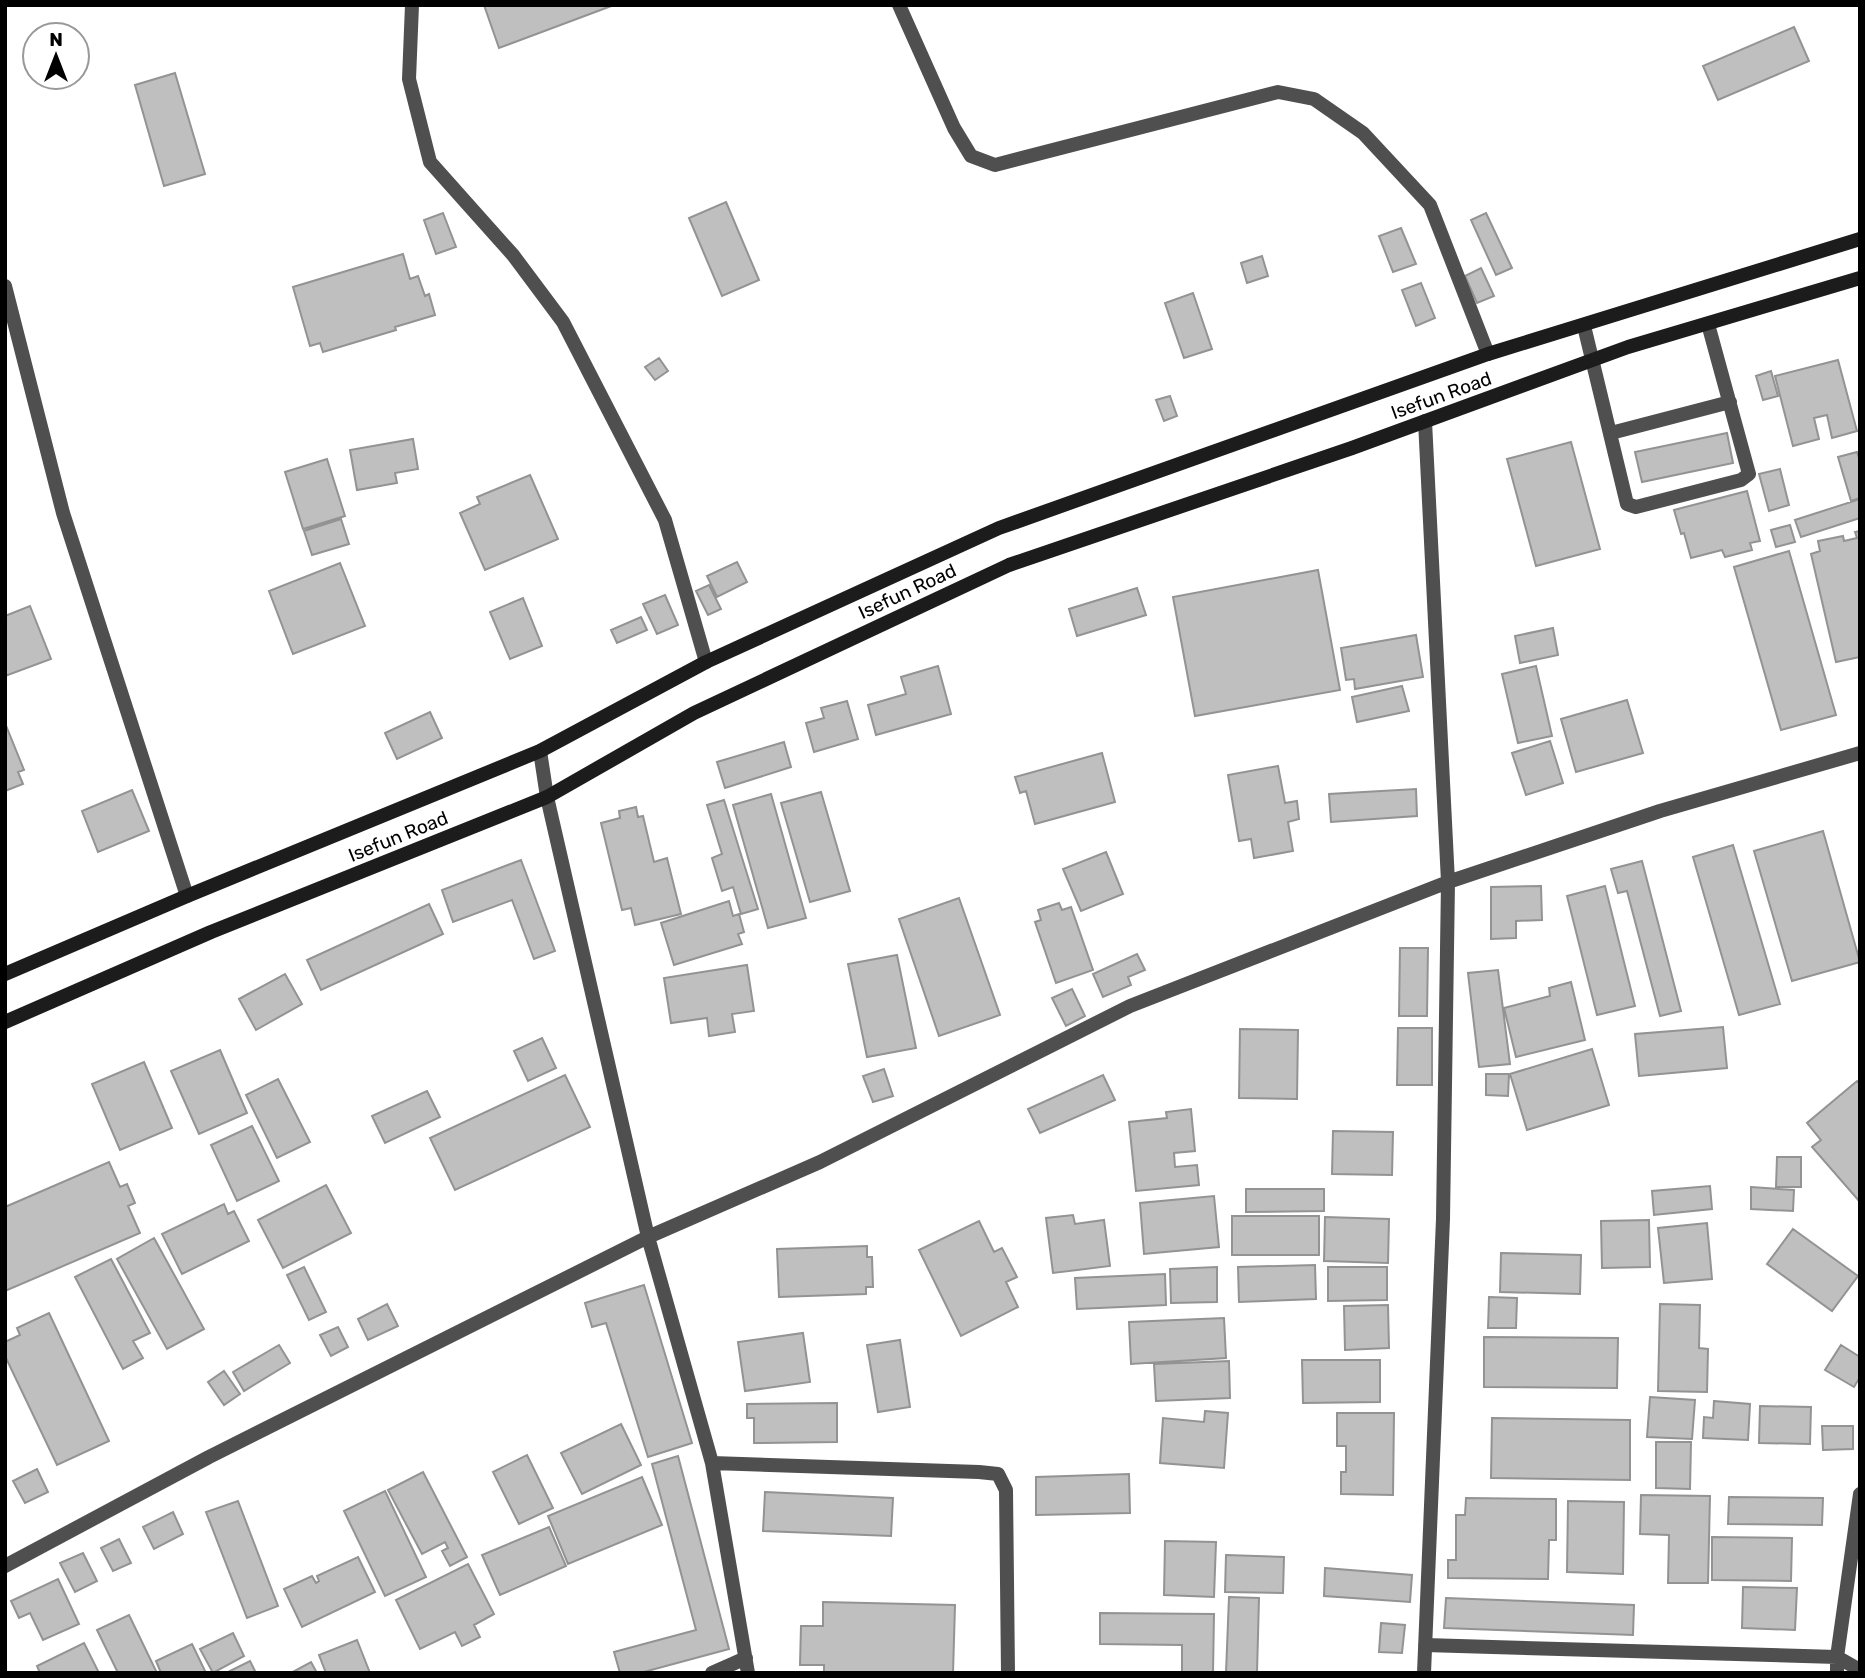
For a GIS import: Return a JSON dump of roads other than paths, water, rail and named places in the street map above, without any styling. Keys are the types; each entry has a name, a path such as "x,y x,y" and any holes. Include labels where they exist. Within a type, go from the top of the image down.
{"street":[{"path":"412,5 409,79 430,162 513,255 563,322 665,520 706,663"},
{"path":"899,5 965,147 971,156 995,165 1279,92 1314,99 1363,133 1430,205 1488,354"},
{"name":"Isefun Road","path":"5,974 540,751 706,663 999,528 1488,354 1860,239"},
{"name":"Isefun Road","path":"5,1022 211,932 547,797 694,713 1010,565 1424,421 1593,359 1860,278"},
{"path":"5,286 63,513 187,896"},
{"path":"1584,326 1627,504 1636,507 1727,483 1749,474 1708,324"},
{"path":"1611,433 1730,402"},
{"path":"1424,421 1448,882 1443,1219 1424,1673"},
{"path":"540,751 547,797 648,1237 712,1463 747,1666 712,1673"},
{"path":"5,1566 209,1457 648,1237 820,1163 1130,1006 1448,882 1660,811 1860,753"},
{"path":"712,1463 979,1472 998,1475 1006,1490 1008,1673"},
{"path":"1837,1673 1860,1494"},
{"path":"1425,1646 1837,1657 1860,1670"}]}
